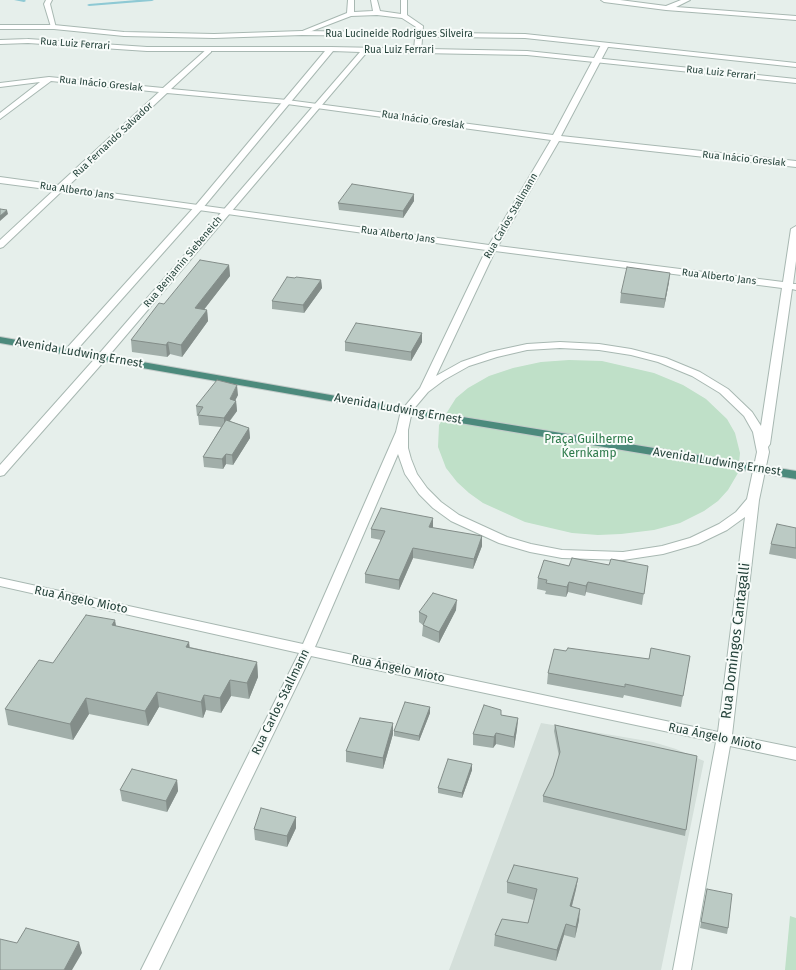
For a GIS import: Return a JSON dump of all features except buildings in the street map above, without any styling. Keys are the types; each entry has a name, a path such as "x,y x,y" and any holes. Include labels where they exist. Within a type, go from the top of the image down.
{"highway":[{"name":"Avenida Ludwing Ernest","path":"0,340 408,411 796,475"}],"street":[{"path":"49,0 47,4 54,27"},
{"path":"350,14 351,0"},
{"path":"374,0 377,14"},
{"path":"404,0 404,16"},
{"path":"604,0 666,8 796,18"},
{"path":"666,8 687,0"},
{"path":"302,33 350,14 404,16 420,26 418,34 418,50"},
{"name":"Rua Lucineide Rodrigues Silveira","path":"0,27 54,27 145,35 214,36 302,33 525,36 796,65"},
{"path":"3,42 13,27"},
{"path":"132,48 145,35"},
{"name":"Rua Luiz Ferrari","path":"3,42 28,40 132,48 208,50 331,49 527,53 796,81"},
{"name":"Rua Carlos Stallmann","path":"424,390 492,248 556,138 605,45"},
{"name":"Rua Benjamin Siebeneich","path":"70,351 199,207 331,49"},
{"name":"Rua Fernando Salvador","path":"0,245 208,50"},
{"name":"Rua Benjamin Siebeneich","path":"0,472 102,357 365,50"},
{"path":"0,117 49,79"},
{"name":"Rua Inácio Greslak","path":"13,83 49,79 287,102 556,138 796,164"},
{"path":"0,81 13,83"},
{"path":"0,85 13,83"},
{"name":"Rua Alberto Jans","path":"0,180 492,248 791,286"},
{"path":"763,452 791,286 796,229"},
{"path":"753,500 740,515 723,527 694,541 663,550 623,556 594,556 562,554 530,548 503,540 455,518 437,505 423,491 411,474 402,448 402,430 408,411 424,390 440,378 465,364 494,354 527,347 560,345 599,346 662,360 696,374 724,391 752,420 759,432 763,452"},
{"name":"Rua Carlos Stallmann","path":"150,970 307,650 402,430"},
{"name":"Rua Domingos Cantagalli","path":"682,970 724,740 753,500 763,452"},
{"name":"Rua Ángelo Mioto","path":"0,582 307,650 724,740 796,754"}],"shaded area":[{"path":"541,723 653,742 676,749 704,761 661,970 449,970"}],"green space":[{"name":"Praça Guilherme Kernkamp","path":"569,360 602,361 654,373 683,385 706,399 727,419 735,433 740,453 738,473 728,490 718,501 704,511 680,523 654,530 598,535 572,533 525,522 483,503 469,493 457,482 446,468 438,447 439,425 456,398 468,388 489,376 513,368 541,362"},
{"path":"790,916 796,918 796,970 785,970"}],"waterway":[{"path":"16,0 24,1"},
{"path":"89,5 152,0"}]}
